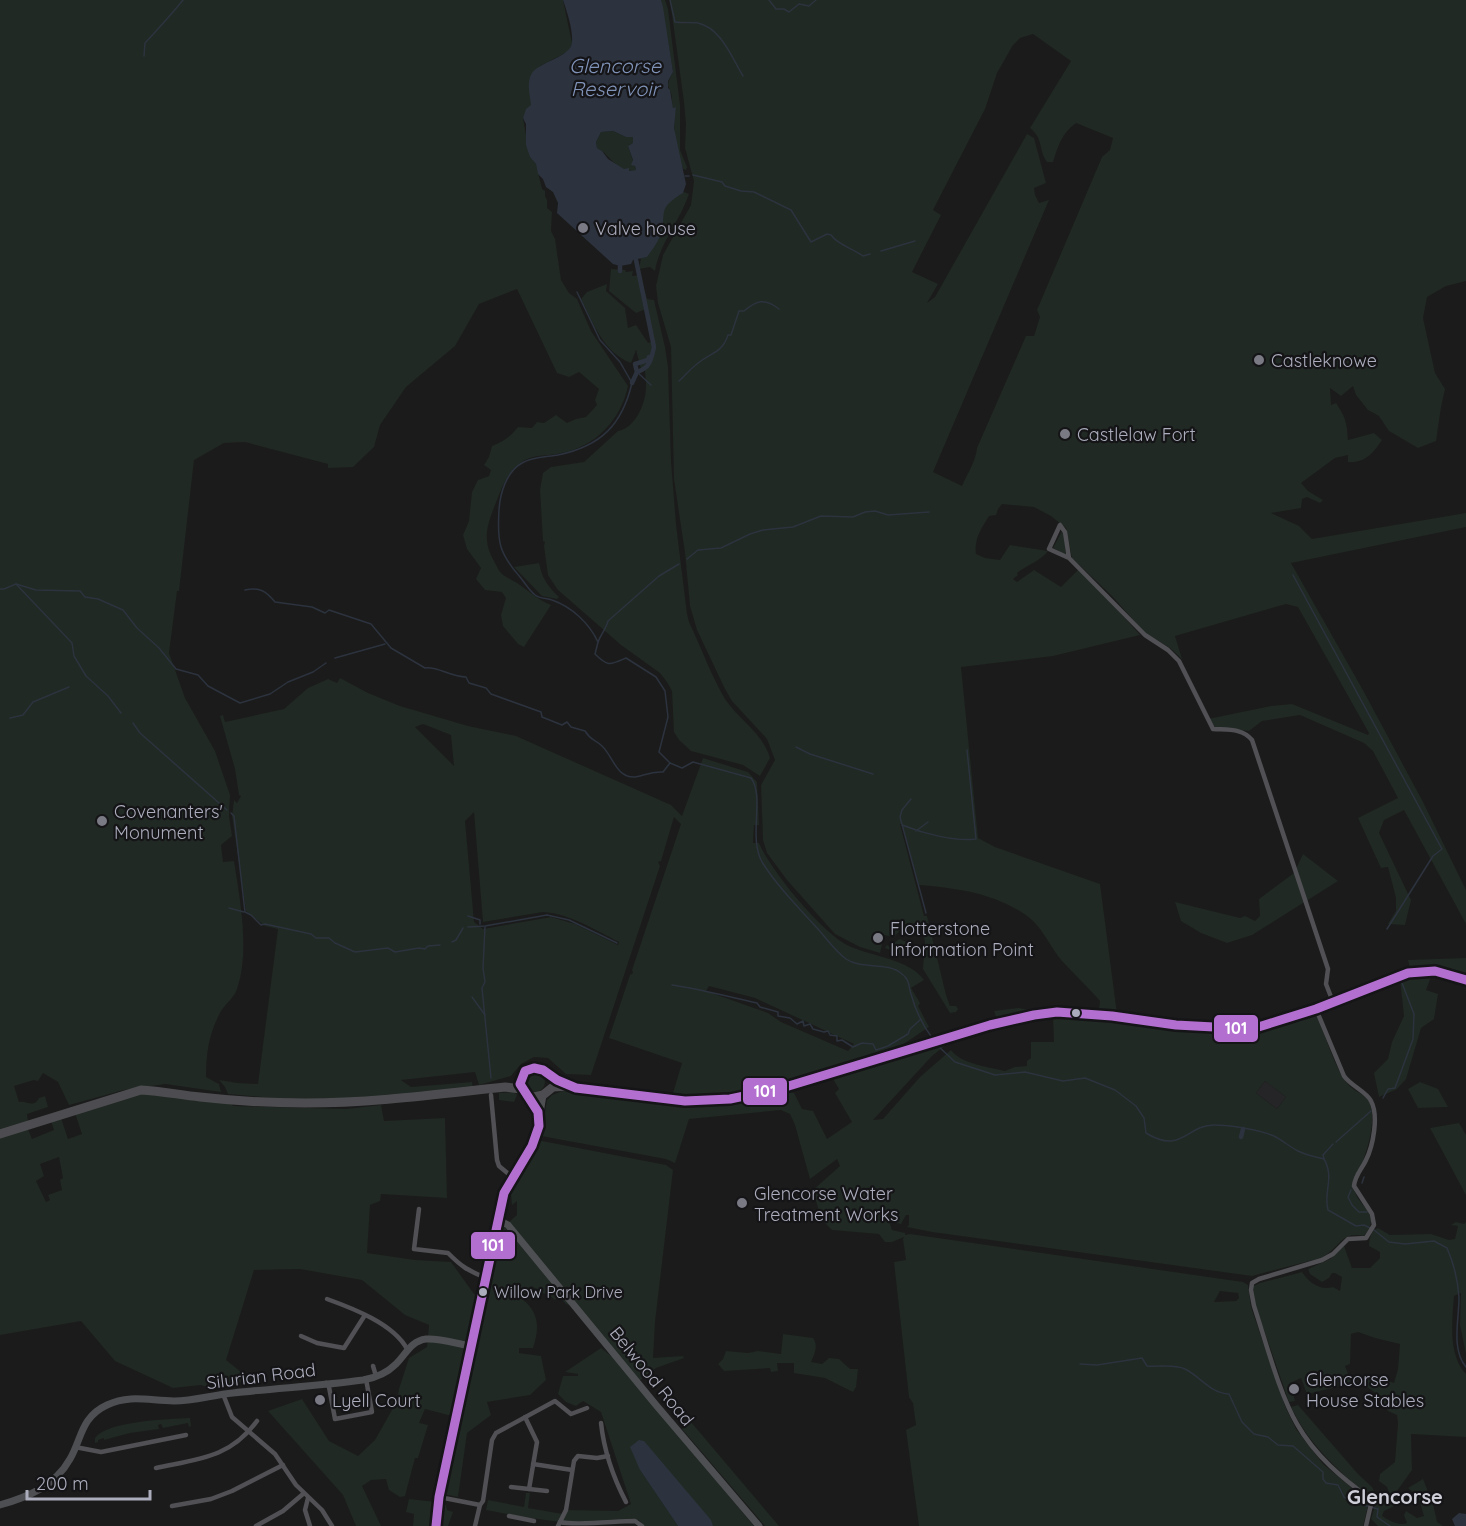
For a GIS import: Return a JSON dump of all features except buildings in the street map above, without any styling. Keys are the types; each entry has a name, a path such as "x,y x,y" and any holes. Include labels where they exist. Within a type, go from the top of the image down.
{"highway":[{"path":"0,1134 141,1090 165,1091 225,1100 304,1103 387,1099 506,1087 523,1088 534,1097 559,1085 685,1101 730,1100 782,1088 1007,1021 1057,1012 1240,1030 1264,1026 1316,1009 1415,972 1446,973 1466,980"},
{"path":"523,1088 525,1071 539,1068 569,1086"},
{"path":"545,1092 549,1082 546,1074"}],"street":[{"path":"1069,558 1065,532 1060,525 1049,549 1069,558 1145,635 1168,650 1179,661 1213,729 1240,731 1252,740 1328,969 1326,984 1333,1002"},
{"path":"1316,1009 1344,1076 1371,1101 1374,1112 1371,1147 1354,1186 1375,1222 1366,1238 1348,1239 1322,1260 1259,1280 1252,1283 1251,1290 1254,1306 1288,1405 1298,1426 1339,1475 1372,1500 1366,1526"},
{"path":"523,1088 539,1117"},
{"path":"436,1526 439,1497 504,1193 511,1176 536,1138 545,1092"},
{"path":"491,1095 496,1160 499,1166 511,1176"},
{"path":"419,1209 414,1249 448,1253 458,1264 486,1278"},
{"name":"Belwood Road","path":"499,1220 516,1234 759,1526"},
{"path":"327,1299 354,1309 395,1335 407,1349"},
{"path":"301,1336 318,1343 344,1348 365,1316"},
{"name":"Silurian Road","path":"0,1505 20,1500 38,1491 61,1472 71,1459 85,1424 95,1412 123,1399 136,1397 175,1401 366,1379 396,1365 407,1349 425,1339 471,1346"},
{"path":"373,1366 376,1376"},
{"path":"326,1383 329,1387 335,1419 372,1412 366,1379"},
{"path":"223,1394 232,1417 275,1454 306,1496 322,1510 332,1526"},
{"path":"476,1526 494,1436 500,1430 555,1401 571,1414 587,1408"},
{"path":"525,1417 537,1438 529,1489"},
{"path":"156,1468 204,1458 219,1452 233,1445 257,1421"},
{"path":"601,1423 608,1456 626,1502"},
{"path":"75,1447 101,1452 186,1435"},
{"path":"608,1456 597,1458 578,1456 574,1461 566,1510 559,1524 635,1521 642,1526"},
{"path":"533,1464 572,1470"},
{"path":"172,1506 211,1499 283,1465"},
{"path":"511,1487 547,1491"},
{"path":"256,1526 306,1496"},
{"path":"306,1496 305,1510 310,1526"},
{"path":"439,1497 480,1505"},
{"path":"508,1516 534,1521"},
{"path":"519,1526 520,1518"}],"shaded area":[{"path":"0,0 563,0 572,43 569,51 540,66 531,105 523,118 530,157 536,164 542,189 545,191 547,208 552,212 551,231 555,239 561,280 569,293 577,299 591,331 628,386 619,410 605,430 585,445 573,450 523,461 511,472 499,495 487,530 490,553 503,575 551,605 524,647 518,644 503,626 501,615 506,598 502,592 485,590 476,579 481,568 467,549 463,535 469,521 472,492 478,480 489,476 491,470 484,465 492,446 500,443 518,427 532,428 537,422 544,423 556,415 567,423 586,417 597,405 595,400 599,389 579,372 569,377 557,373 517,289 479,304 455,346 406,387 380,425 374,447 353,467 328,468 328,464 245,442 224,443 194,460 179,591 177,591 169,653 185,698 215,751 230,795 229,816 232,836 221,845 223,862 234,861 243,925 243,959 237,989 217,1019 208,1051 206,1077 219,1084 221,1092 165,1084 124,1090 69,1105 58,1082 43,1073 38,1081 14,1086 19,1102 32,1104 45,1096 48,1107 27,1114 28,1122 0,1131"},
{"path":"661,0 665,0 668,9 680,105 680,150 687,167 686,170 683,169 676,146 674,123 676,107 673,108 668,84 673,72"},
{"path":"670,0 1466,0 1466,281 1446,286 1427,297 1423,318 1435,373 1445,389 1436,441 1418,448 1389,431 1379,416 1368,410 1356,395 1353,386 1341,396 1330,388 1331,405 1336,403 1342,413 1348,440 1374,433 1382,440 1364,459 1348,462 1348,455 1335,458 1301,483 1308,491 1323,500 1320,503 1307,497 1302,499 1301,508 1271,513 1299,526 1312,539 1466,513 1466,527 1291,563 1423,802 1466,890 1466,924 1404,810 1384,820 1379,833 1411,900 1405,925 1388,924 1396,911 1396,898 1388,867 1381,868 1358,818 1398,798 1373,751 1364,743 1300,715 1262,721 1249,731 1215,727 1208,719 1292,704 1368,735 1369,733 1298,607 1286,604 1175,636 1182,659 1170,648 1145,633 1112,596 1072,558 1066,528 1051,516 1034,507 1002,504 996,515 989,516 981,530 977,539 976,554 1000,560 1010,545 1048,551 1017,573 1018,575 1013,579 1017,582 1034,570 1061,587 1078,570 1140,635 1053,656 961,667 978,838 995,847 1100,884 1117,1014 1099,1010 1100,1001 1062,961 1036,924 1020,911 993,898 978,894 919,885 902,824 900,824 924,916 927,916 946,995 950,1006 956,1006 958,1009 950,1013 923,969 925,942 922,929 918,925 903,927 894,937 884,935 880,953 860,947 835,934 787,880 767,853 763,840 761,785 775,760 767,739 732,701 725,689 697,630 690,606 674,479 671,347 658,303 656,286 663,255 691,205 694,181 685,148 684,102","holes":["1033,34 1071,61 1030,128 1037,136 1047,162 1053,162 1064,136 1076,123 1113,138 1110,150 1102,157 1037,310 1040,317 1034,336 1026,336 962,486 933,472 1049,200 1039,203 1035,195 1034,188 1046,183 1034,138 1027,134 935,297 927,303 938,284 912,272 941,215 933,210 985,109 997,73 1013,45 1020,38"]},
{"path":"613,131 626,137 633,137 633,143 628,146 636,170 624,170 597,148 596,142 601,132"},
{"path":"684,192 689,194 661,251 655,271 650,267 639,269 641,258 647,257 662,224 663,210 671,200"},
{"path":"611,269 633,271 632,276 640,275 647,299 654,300 668,367 671,461 687,614 725,699 767,749 770,758 760,776 743,765 691,751 679,740 674,732 672,691 660,673 621,645 558,590 548,575 540,490 543,473 551,467 584,462 618,431 630,425 639,413 645,398 645,370 641,369 636,350 631,363 613,352 600,336 581,299 587,292 607,284 606,291 625,308 628,328 636,325 648,343 654,341 646,309 636,313 609,291"},
{"path":"1062,531 1064,533 1066,555 1053,548"},
{"path":"539,563 546,582 559,597 557,599 542,596 514,567"},
{"path":"340,678 400,706 468,726 516,736 671,805 682,816 703,758 748,772 757,782 759,825 754,825 753,843 759,843 774,869 798,900 838,939 858,950 890,959 918,973 924,980 911,988 920,1003 918,1006 929,1027 893,1049 764,1088 719,1095 673,1093 682,1063 609,1038 630,975 633,973 632,970 681,824 674,817 591,1075 566,1074 548,1058 534,1057 521,1064 511,1076 479,1085 475,1072 401,1080 411,1087 472,1082 473,1088 412,1095 297,1100 228,1094 219,1080 258,1084 278,929 265,926 246,911 232,816 234,800 237,803 241,796 220,716 223,715 225,722 284,709 308,688 328,679 337,683","holes":["423,724 451,735 454,766 415,727","474,812 483,922 543,912 553,913 592,928 619,942 618,945 575,924 551,917 483,929 474,922 465,821","709,986 755,998 854,1044 848,1051 781,1022 768,1013 706,991"]},
{"path":"1303,854 1338,881 1252,935 1227,943 1201,933 1181,921 1175,902 1240,918 1245,916 1255,921 1260,916 1259,899 1294,873"},
{"path":"899,939 907,942 909,957 885,948 887,945 890,947"},
{"path":"1466,958 1466,976 1456,971 1410,968 1408,960"},
{"path":"1432,974 1426,990 1438,994 1434,1019 1421,1028 1406,1079 1397,1089 1379,1097 1374,1073 1388,1059 1392,1042 1404,1016 1400,979"},
{"path":"1019,1008 1032,1013 997,1020 994,1011"},
{"path":"1317,1015 1343,1077 1351,1087 1369,1101 1371,1106 1370,1136 1354,1184 1356,1195 1370,1216 1369,1228 1364,1236 1356,1235 1345,1238 1321,1258 1252,1276 932,1232 907,1227 909,1215 906,1215 901,1224 889,1221 892,1230 905,1233 905,1235 1243,1282 1248,1285 1251,1307 1285,1406 1296,1429 1323,1464 1369,1502 1363,1526 919,1526 906,1430 916,1425 913,1403 909,1397 894,1262 906,1260 904,1237 885,1242 879,1234 832,1230 821,1219 813,1190 840,1166 837,1159 810,1179 795,1125 790,1114 781,1110 689,1119 675,1163 666,1159 541,1136 547,1100 552,1095 565,1090 613,1099 682,1104 788,1091 794,1093 802,1109 813,1111 827,1139 852,1122 835,1093 839,1089 832,1077 947,1044 932,1056 873,1120 883,1119 920,1077 951,1050 968,1062 1005,1071 1027,1066 1027,1061 1031,1058 1031,1042 1054,1042 1053,1018 1077,1018 1166,1029 1242,1033 1265,1030","holes":["1265,1081 1286,1097 1277,1109 1256,1093","1220,1291 1238,1293 1239,1298 1236,1301 1214,1302"]},
{"path":"535,1072 542,1075 545,1082 542,1089 535,1092 528,1089 525,1082 528,1075"},
{"path":"1265,1081 1286,1097 1277,1109 1256,1093"},
{"path":"1420,1082 1438,1089 1448,1107 1418,1108 1408,1089"},
{"path":"514,1092 517,1095 514,1102 499,1100 499,1093"},
{"path":"145,1094 232,1104 233,1106 346,1109 381,1105 384,1121 445,1118 447,1198 381,1194 380,1201 370,1205 367,1253 415,1260 451,1262 474,1294 480,1295 464,1356 452,1416 425,1409 419,1423 428,1425 418,1458 415,1458 405,1496 400,1497 389,1490 386,1479 371,1480 362,1486 381,1526 356,1526 343,1495 268,1411 302,1399 329,1441 358,1456 375,1440 397,1401 409,1358 427,1347 429,1325 405,1315 362,1280 300,1269 254,1270 226,1360 251,1380 210,1388 201,1385 173,1388 115,1361 81,1321 0,1335 0,1138 28,1129 32,1139 54,1130 51,1121 61,1118 68,1139 82,1134 75,1113 123,1098","holes":["59,1157 63,1178 60,1180 62,1190 48,1195 50,1200 46,1202 36,1181 44,1176 40,1164"]},
{"path":"1459,1123 1466,1135 1466,1195 1430,1128"},
{"path":"537,1140 666,1165 673,1170 655,1322 653,1358 683,1356 684,1358 656,1368 639,1381 509,1222 517,1215 517,1201 512,1205 510,1184"},
{"path":"1456,1222 1464,1224 1466,1222 1466,1354 1460,1325 1461,1293 1454,1296 1452,1337 1456,1357 1466,1374 1466,1437 1411,1434 1412,1470 1397,1491 1394,1506 1384,1511 1382,1516 1401,1524 1407,1523 1404,1515 1406,1511 1417,1518 1424,1516 1418,1496 1408,1488 1423,1479 1437,1522 1443,1526 1378,1526 1371,1519 1376,1502 1381,1505 1390,1495 1387,1487 1379,1481 1380,1474 1395,1462 1397,1415 1388,1411 1373,1391 1359,1383 1361,1378 1381,1378 1394,1383 1398,1369 1400,1344 1358,1332 1351,1334 1350,1364 1345,1366 1351,1381 1345,1385 1307,1394 1301,1378 1290,1383 1295,1401 1289,1402 1256,1307 1253,1286 1302,1272 1316,1285 1324,1288 1333,1287 1340,1291 1342,1277 1332,1273 1322,1282 1310,1274 1308,1269 1330,1259 1344,1246 1352,1268 1370,1268 1380,1258 1380,1252 1369,1246 1372,1233 1378,1228 1390,1235 1431,1234 1449,1240 1455,1239 1458,1226 1451,1225"},
{"path":"503,1225 573,1306 566,1304 558,1295 555,1300 548,1294 540,1293 532,1286 521,1298 535,1314 537,1333 533,1348 519,1348 519,1353 541,1356 546,1380 530,1395 487,1402 491,1415 467,1433 458,1497 443,1494"},
{"path":"783,1334 813,1338 816,1347 811,1362 822,1364 829,1358 839,1359 850,1369 858,1369 856,1387 853,1392 825,1378 794,1373 794,1363 777,1363 778,1371 771,1372 770,1368 724,1371 718,1364 726,1351 781,1354"},
{"path":"601,1348 614,1358 754,1526 713,1526 640,1470 678,1526 644,1526 639,1520 560,1522 486,1510 488,1500 524,1507 526,1493 530,1493 528,1508 563,1514 566,1510 618,1511 631,1504 601,1412 583,1401 576,1406 566,1402 558,1394 563,1376 578,1376 578,1374 565,1372"},
{"path":"1298,1405 1372,1487 1374,1491 1371,1494 1365,1494 1314,1444 1291,1407"},
{"path":"190,1418 191,1426 189,1427 188,1423 163,1428 161,1424 158,1425 159,1429 104,1440 104,1438 95,1443 95,1438 102,1432 125,1424"},
{"path":"691,1422 779,1526 765,1526 682,1429"},
{"path":"409,1499 436,1502 433,1526 413,1526 414,1514 406,1512"},
{"path":"442,1503 446,1505 447,1510 453,1512 448,1526 439,1526"}],"water":[{"name":"Glencorse Reservoir","path":"563,0 661,0 663,7 673,72 668,81 668,88 673,108 676,107 674,128 686,184 683,193 666,208 660,236 654,247 647,257 633,260 631,264 620,266 613,264 557,213 558,203 553,192 546,187 538,174 536,164 530,157 526,145 526,124 523,118 526,109 531,105 530,77 536,69 567,51 572,42 571,26","holes":["613,131 626,137 633,137 633,143 628,146 633,160 631,165 635,166 636,170 624,169 608,159 597,148 596,142 601,132"]},
{"path":"639,1440 644,1441 711,1520 713,1526 678,1526 640,1470 630,1447"},
{"path":"1459,1513 1466,1514 1466,1526 1455,1526 1452,1519"}],"waterway":[{"path":"144,56 145,43 183,0"},
{"path":"670,0 675,22 698,23 713,31 725,45 743,76"},
{"path":"769,0 776,9 789,12 799,4 809,6 816,0"},
{"path":"693,175 722,182 725,186 741,191 754,192 791,210 811,242 827,234 863,256 870,254"},
{"path":"881,251 915,241"},
{"path":"632,383 637,372 649,363 654,347 636,260"},
{"path":"620,266 620,271"},
{"path":"577,292 600,340 620,362 632,383 628,398 616,422 598,439 573,451 526,461 512,472 502,490 500,504 498,531 504,554 513,569 535,595 566,607 585,622 598,642 595,654 599,658 609,664 626,658 656,677 665,691 668,717 659,752 670,763 682,768 693,762 751,778 757,796 756,841 758,852 768,871 788,897 846,959 859,964 896,970 905,976 917,1011 933,1039"},
{"path":"679,381 694,366 722,346 728,335 731,335 739,311 744,311 753,304 761,302 769,303 779,309"},
{"path":"637,372 635,364 648,360 649,357"},
{"path":"637,372 651,385"},
{"path":"687,559 698,550 721,548 750,534 763,530 793,527 821,516 853,517 875,511 888,515 929,512"},
{"path":"598,642 608,621 659,576 679,564"},
{"path":"1293,575 1442,849 1433,856 1387,929"},
{"path":"16,584 36,590 80,591 85,597 98,599 123,610 176,669 198,675 208,686 240,703 270,694 326,663"},
{"path":"0,589 16,584 72,643 74,656 86,676 108,696 121,713"},
{"path":"245,590 259,590 275,602 312,607 325,613 329,610 371,624 391,648 425,668 466,677 469,683 486,688 491,694 541,712 542,717 562,725 567,722 571,727 585,731 606,750 623,774 635,777 663,772 670,763"},
{"path":"335,658 385,644"},
{"path":"10,718 23,715 33,702 69,687"},
{"path":"133,723 140,733 227,810"},
{"path":"796,747 810,754 873,774"},
{"path":"902,825 939,836 976,839 967,750"},
{"path":"911,799 902,810 900,817 926,913"},
{"path":"231,813 234,816 245,912 261,925 311,934 316,938 329,938 355,952 388,948 395,952 440,945"},
{"path":"916,831 928,822"},
{"path":"229,908 244,912"},
{"path":"468,927 547,915 569,920 617,943"},
{"path":"468,916 480,920 480,924"},
{"path":"485,927 483,968 485,982 482,988 491,1078"},
{"path":"452,942 456,940 463,928"},
{"path":"1383,1098 1388,1089 1395,1088 1413,1039 1414,1014 1402,983"},
{"path":"672,985 757,1003 760,1007 778,1012 778,1016 790,1018 797,1024 803,1021 804,1026 810,1024 813,1029 828,1031 830,1035 837,1036 837,1041 842,1040 853,1047 862,1043 873,1044 876,1050 888,1046 908,1034 921,1019"},
{"path":"472,997 485,1015"},
{"path":"937,1045 955,1062 995,1075 1025,1072 1063,1081 1085,1078 1115,1090 1136,1106 1144,1118 1146,1133 1158,1139 1176,1140 1197,1129 1214,1125 1245,1128 1274,1136 1298,1151 1324,1159 1329,1172 1328,1210 1356,1226 1364,1225 1370,1228"},
{"path":"1336,1142 1371,1111"},
{"path":"1241,1137 1243,1129"},
{"path":"1324,1159 1323,1155 1333,1144"},
{"path":"1362,1183 1364,1177"},
{"path":"1351,1190 1348,1197 1352,1205 1359,1212 1367,1212"},
{"path":"1374,1230 1389,1242 1405,1244 1434,1241 1447,1248 1455,1272 1459,1298 1457,1343 1461,1360 1466,1367"},
{"path":"1080,1364 1097,1365 1142,1358 1147,1366 1181,1367 1191,1372 1216,1391 1229,1394 1242,1422 1254,1434 1268,1437 1278,1445 1293,1446 1323,1472 1323,1479 1326,1483 1338,1485 1344,1497 1352,1502 1378,1509 1377,1517 1390,1526"}],"transit line":[{"name":"101","path":"436,1526 439,1497 504,1193 532,1146 539,1126 538,1112 520,1084 525,1071 534,1068 543,1070 557,1080 576,1088 685,1101 730,1099 782,1088 990,1025 1034,1015 1057,1012 1112,1016 1176,1025 1252,1029 1316,1009 1408,973 1435,971 1466,980"}],"place":[{"name":"Valve house","path":"583,228"},
{"name":"Castleknowe","path":"1259,360"},
{"name":"Castlelaw Fort","path":"1065,434"},
{"name":"Covenanters' Monument","path":"102,821"},
{"name":"Flotterstone Information Point","path":"878,938"},
{"name":"Glencorse Water Treatment Works","path":"742,1203"},
{"name":"Willow Park Drive","path":"483,1292"},
{"name":"Glencorse House Stables","path":"1294,1389"},
{"name":"Lyell Court","path":"320,1400"}],"district":[{"name":"Glencorse","path":"1395,1496"}]}
